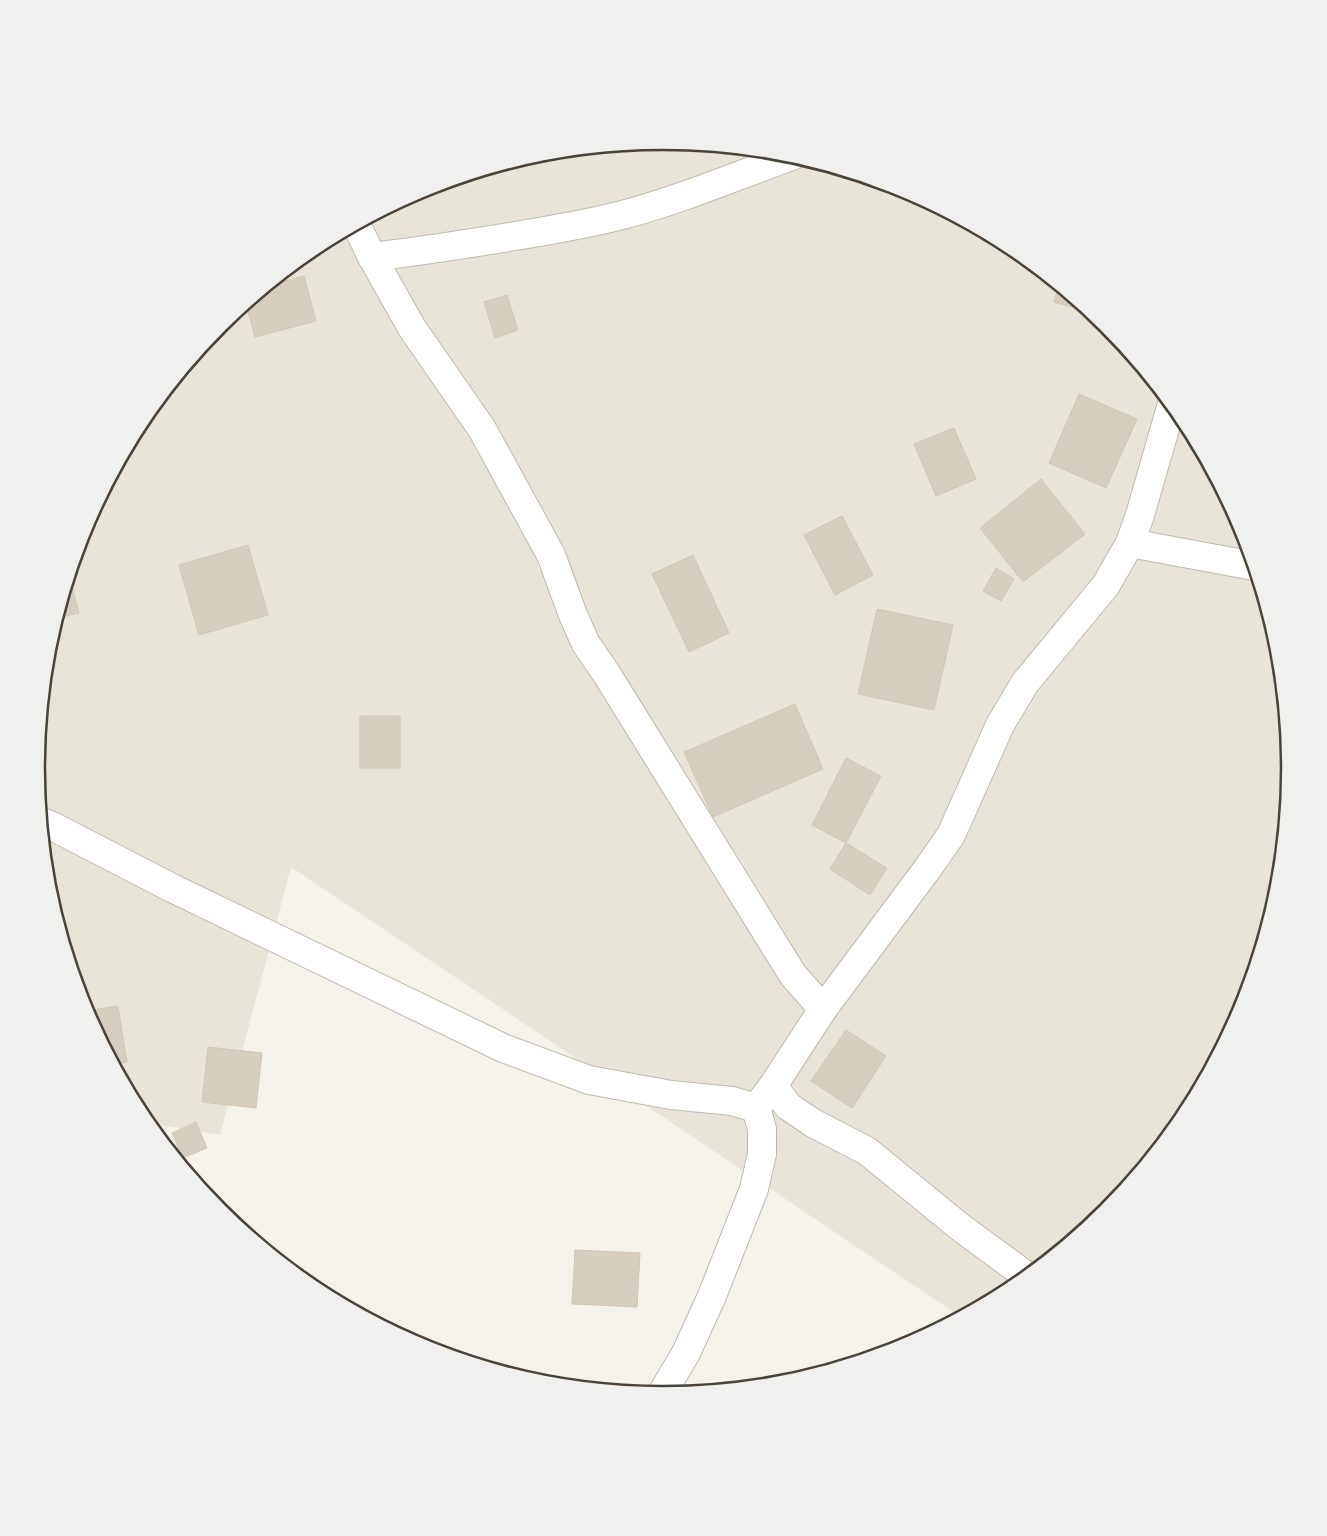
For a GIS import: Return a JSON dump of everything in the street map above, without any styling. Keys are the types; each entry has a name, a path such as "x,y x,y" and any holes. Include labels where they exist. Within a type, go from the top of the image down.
{"street":[{"path":"372,257 546,231 626,214 779,160"},
{"path":"359,230 412,328 482,429 551,555 586,644 606,673 793,975 823,1009"},
{"path":"756,1108 773,1086 823,1009 951,835 1000,725 1025,684 1106,585 1130,543 1170,412"},
{"path":"1130,543 1247,565"},
{"path":"48,824 172,888 503,1048 589,1080 672,1095 732,1101 756,1108"},
{"path":"773,1086 788,1106 813,1123 867,1151 960,1227 1021,1272"},
{"path":"666,1386 686,1353 712,1296 754,1189 762,1154 762,1129 756,1108"}],"shaded area":[{"path":"664,149 704,151 784,161 824,171 862,182 937,213 973,232 1040,277 1071,303 1129,360 1178,424 1199,459 1235,531 1249,569 1261,608 1277,687 1281,728 1281,808 1277,849 1261,928 1235,1005 1218,1042 1178,1112 1154,1145 1129,1176 1071,1233 1040,1259 1007,1282 955,1313 291,867 220,1135 158,1125 128,1077 92,1005 66,928 50,849 46,808 46,728 50,687 66,608 92,531 109,494 149,424 173,391 198,360 256,303 287,277 354,232 390,213 465,182 543,161 583,155"}],"building":[{"path":"304,276 316,321 255,337 248,310 281,282"},
{"path":"1057,291 1077,308 1054,302"},
{"path":"507,295 518,330 495,338 484,302"},
{"path":"1079,394 1137,419 1106,488 1049,463"},
{"path":"954,428 976,479 936,496 914,444"},
{"path":"1041,479 1085,534 1023,582 980,528"},
{"path":"842,516 873,575 835,595 804,535"},
{"path":"248,545 268,615 199,635 179,565"},
{"path":"693,555 729,633 689,652 652,574"},
{"path":"996,568 1014,579 1001,601 983,591"},
{"path":"72,588 79,613 64,616"},
{"path":"877,609 953,625 934,710 858,694"},
{"path":"795,704 823,769 713,817 684,752"},
{"path":"360,716 400,716 400,768 360,768"},
{"path":"846,758 881,776 846,843 812,825"},
{"path":"846,843 887,868 870,895 830,869"},
{"path":"118,1006 127,1062 120,1063 94,1010"},
{"path":"846,1030 886,1056 852,1108 811,1081"},
{"path":"208,1047 262,1053 256,1108 202,1102"},
{"path":"196,1122 207,1148 183,1158 172,1133"},
{"path":"575,1250 640,1253 637,1307 572,1304"}]}
